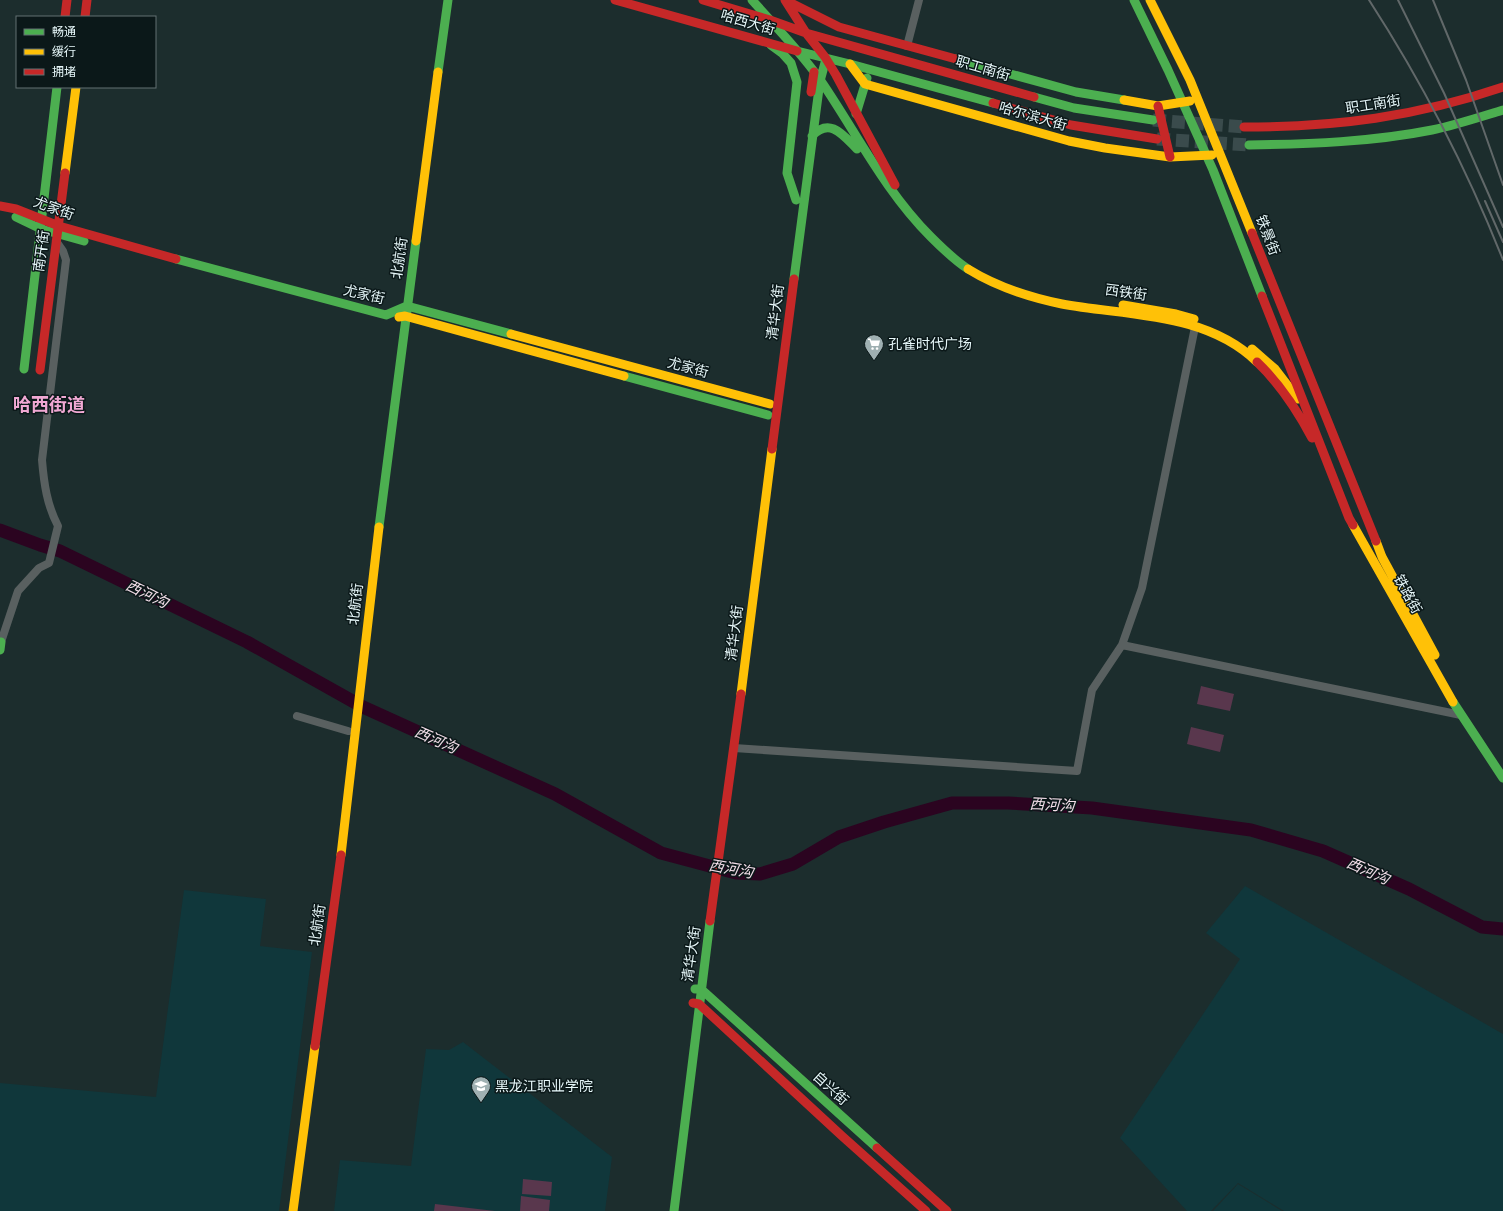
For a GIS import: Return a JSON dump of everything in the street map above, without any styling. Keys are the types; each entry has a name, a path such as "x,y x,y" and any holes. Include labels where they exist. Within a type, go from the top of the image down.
{"main road":[{"path":"65,16 67,0"},
{"path":"85,16 87,0"},
{"name":"北航街","path":"293,1211 347,807 352,746 366,626 405,316 448,0"},
{"name":"哈西大街","path":"615,0 826,59 850,64"},
{"name":"哈西大街","path":"703,0 770,20 806,33"},
{"path":"752,0 798,51 814,72 873,160"},
{"path":"785,0 839,27 1076,92 1158,106 1198,100"},
{"path":"785,0 806,33 826,59 856,114 873,160"},
{"name":"铁景街","path":"1134,0 1207,155 1309,414"},
{"name":"铁景街","path":"1150,0 1198,100 1221,155 1351,483"},
{"name":"职工南街","path":"806,33 1074,108 1153,120"},
{"path":"767,42 777,48 785,56 794,68 796,77 797,89 787,173 788,180 794,191 796,200"},
{"name":"清华大街","path":"667,1211 710,895 734,748 812,136 820,81 826,59"},
{"path":"850,64 1071,125 1157,139"},
{"path":"850,64 865,84"},
{"path":"856,114 869,70"},
{"name":"清华大街","path":"724,802 768,415 814,72"},
{"name":"哈尔滨大街","path":"865,84 1069,141 1105,148 1170,157 1221,155"},
{"name":"职工南街","path":"1244,127 1286,128 1327,126 1364,121 1456,103 1503,87"},
{"name":"南开街","path":"24,369 57,88"},
{"name":"南开街","path":"40,370 76,88"},
{"path":"1158,106 1170,157"},
{"path":"1249,145 1336,142 1404,134 1434,129 1503,110"},
{"path":"812,136 818,129 825,126 829,127 842,134 873,160"},
{"name":"西铁街","path":"873,160 892,192 923,230 953,258 978,276 1015,292 1040,300 1160,319 1195,327 1216,334 1238,347 1264,369 1291,403 1334,480"},
{"name":"西铁街","path":"873,160 924,220 952,248 976,266 1000,279 1030,290 1064,297 1176,314 1219,329 1248,346 1268,362 1288,386 1309,414 1351,483"},
{"name":"尤家街","path":"0,206 16,208 57,234 387,320 405,316 768,415"},
{"name":"尤家街","path":"0,213 14,215 41,224"},
{"name":"尤家街","path":"57,234 150,252 386,315 407,306 770,404"},
{"name":"铁路街","path":"1309,414 1349,518 1461,715 1503,778"},
{"name":"铁路街","path":"1351,483 1382,558 1468,715 1503,765"},
{"name":"自兴街","path":"698,989 947,1211"},
{"name":"清华大街","path":"674,1211 696,1003"},
{"name":"自兴街","path":"696,1003 926,1211"}],"street":[{"path":"907,46 919,0"},
{"path":"1,646 18,591 39,568 49,563 58,527 51,512 47,496 43,479 42,460 66,260 57,234"},
{"path":"734,748 1077,771 1092,690 1122,645 1142,588 1195,327"},
{"path":"1122,645 1461,715"},
{"path":"297,716 348,731"}],"shaded area":[{"path":"1201,686 1234,694 1230,711 1197,704"},
{"path":"1191,727 1224,735 1220,752 1187,744"},
{"path":"1245,886 1503,1034 1503,1211 1284,1211 1238,1183 1211,1211 1187,1211 1120,1138 1240,959 1206,933"},
{"path":"184,890 266,899 260,946 312,952 279,1211 0,1211 0,1083 156,1097"},
{"name":"黑龙江职业学院","path":"463,1042 612,1157 605,1211 334,1211 340,1160 411,1166 426,1049 449,1050"},
{"path":"523,1179 552,1182 551,1196 522,1194"},
{"path":"1238,1184 1282,1211 1213,1211"},
{"path":"521,1196 550,1200 549,1211 520,1211"},
{"path":"435,1204 495,1211 434,1211"}],"waterway":[{"name":"西河沟","path":"0,530 60,551 247,642 363,707 555,794 661,853 736,873 760,874 793,864 839,837 884,822 952,803 1008,803 1092,808 1251,830 1323,851 1409,889 1482,927 1503,929"}],"tunnel":[{"path":"1153,120 1244,127"},
{"path":"1157,139 1249,145"}],"railway":[{"path":"1369,0 1407,62 1459,159 1503,260"},
{"path":"1398,0 1444,93 1503,227"},
{"path":"1433,0 1466,80 1503,185"},
{"path":"1485,201 1503,242"}],"traffic: fast":[{"path":"438,72 448,0"},
{"path":"752,0 770,20"},
{"path":"1134,0 1168,70 1213,170 1262,296"},
{"path":"770,20 815,73 899,201 935,241 953,258 968,269"},
{"path":"771,45 782,53 791,63 797,82 787,173 796,200"},
{"path":"797,51 993,103"},
{"path":"794,279 820,81 826,59"},
{"path":"956,59 1076,92 1124,100"},
{"path":"856,114 867,78"},
{"path":"24,369 57,88"},
{"path":"1034,97 1074,108 1153,120"},
{"path":"1249,145 1364,140 1409,134 1441,128 1503,110"},
{"path":"812,136 825,128 830,128 836,130 847,138 857,149"},
{"path":"16,217 41,229 84,241"},
{"path":"379,527 416,241"},
{"path":"176,259 386,315 407,306 511,334"},
{"path":"624,376 768,415"},
{"path":"0,650 1,642"},
{"path":"1453,702 1503,778"},
{"path":"674,1211 710,921"},
{"path":"695,989 701,989 877,1148"}],"traffic: slow":[{"path":"1150,0 1190,80 1252,233"},
{"path":"850,64 865,84 1069,141 1105,148 1170,157 1212,155"},
{"path":"416,241 438,72"},
{"path":"65,173 76,88"},
{"path":"1124,100 1158,106 1190,101"},
{"path":"968,269 990,281 1025,295 1062,304 1139,314 1190,325 1214,334 1237,346 1257,362"},
{"path":"1123,305 1176,314 1194,319"},
{"path":"399,317 405,316 624,376"},
{"path":"511,334 770,404"},
{"path":"1252,349 1275,369 1298,399"},
{"path":"741,694 772,449"},
{"path":"1353,525 1453,702"},
{"path":"341,855 379,527"},
{"path":"1376,541 1382,557 1435,655"},
{"path":"293,1211 315,1046"}],"traffic: jam":[{"path":"65,16 67,0"},
{"path":"85,16 87,0"},
{"path":"615,0 797,51"},
{"path":"703,0 770,20 806,33 1034,97"},
{"path":"785,0 839,27 956,59"},
{"path":"785,0 806,33"},
{"path":"806,33 825,57 836,75 895,185"},
{"path":"811,92 814,72"},
{"path":"1244,127 1311,125 1375,118 1438,106 1503,87"},
{"path":"993,103 1071,125 1157,139"},
{"path":"1158,106 1170,157"},
{"path":"40,370 65,173"},
{"path":"0,206 16,209 59,226 176,259"},
{"path":"1252,233 1376,541"},
{"path":"772,449 794,279"},
{"path":"1262,296 1353,525"},
{"path":"1257,362 1288,398 1312,438"},
{"path":"710,921 741,694"},
{"path":"315,1046 341,855"},
{"path":"693,1003 699,1004 926,1211"},
{"path":"877,1148 947,1211"}],"place":[{"name":"孔雀时代广场","path":"874,361"},
{"name":"黑龙江职业学院","path":"481,1103"}],"district":[{"name":"哈西街道","path":"49,405"}]}
